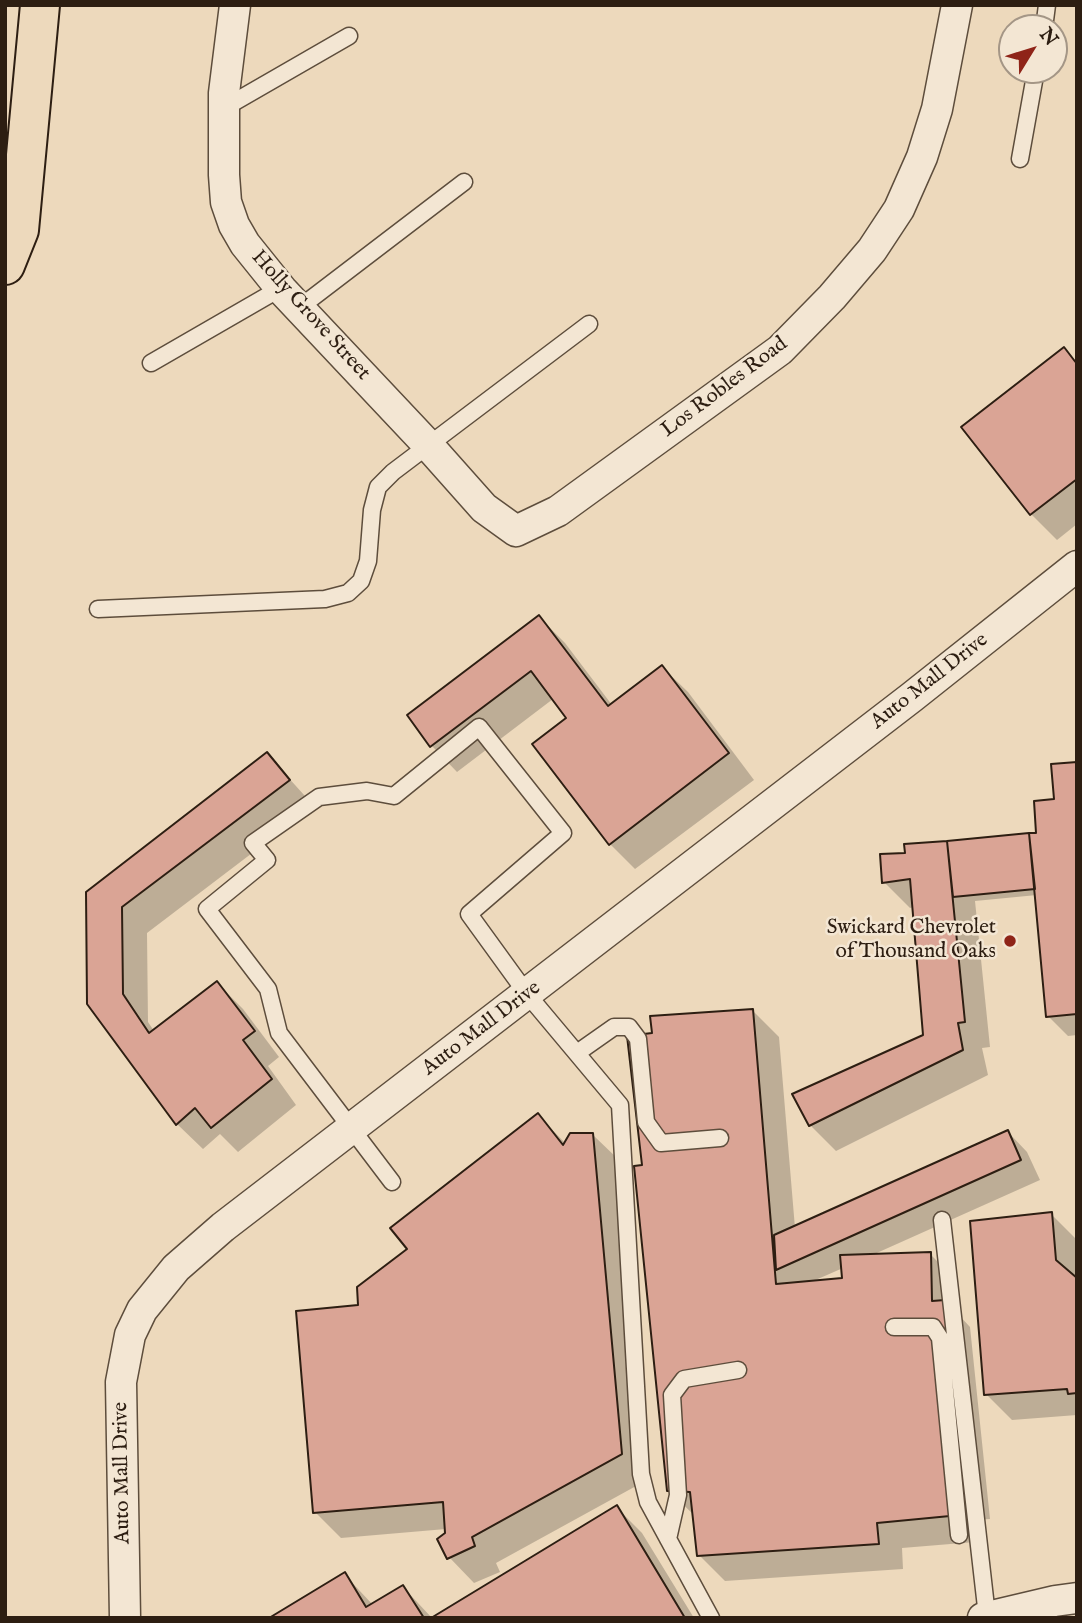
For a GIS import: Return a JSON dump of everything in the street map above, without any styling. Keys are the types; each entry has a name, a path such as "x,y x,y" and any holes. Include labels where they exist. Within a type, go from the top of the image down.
{"highway":[{"path":"5,265 19,230 40,5"}],"street":[{"name":"Holly Grove Street","path":"235,5 224,108 226,202 234,225 245,244 290,298 484,508 516,531"},
{"name":"Los Robles Road","path":"516,531 558,511 780,350 832,298 872,250 899,209 922,157 937,109 957,5"},
{"name":"Auto Mall Drive","path":"125,1618 121,1382 130,1335 142,1310 176,1268 223,1227 527,995 1077,566"},
{"path":"985,1617 1077,1598"}],"lane":[{"path":"224,108 349,36"},
{"path":"1020,159 1033,84"},
{"path":"151,363 290,298 464,182"},
{"path":"98,609 325,599 348,593 360,581 369,561 372,510 378,487 428,445 589,324"},
{"path":"392,1182 279,1033 268,989 207,909 267,860 253,843 319,797 367,791 394,796 479,727 562,833 469,914 527,995 620,1105 641,1474 648,1502 711,1618"},
{"path":"577,1053 614,1027 629,1027 638,1039 646,1122 661,1143 720,1138"},
{"path":"942,1220 985,1617"},
{"path":"894,1326 933,1327 940,1338 959,1535"},
{"path":"668,1539 678,1495 672,1395 684,1379 738,1370"}],"building":[{"path":"1064,347 1077,364 1077,479 1030,515 961,427"},
{"path":"539,615 608,706 662,665 729,753 609,845 532,744 566,718 531,671 430,747 407,715"},
{"path":"267,752 290,780 122,907 123,994 149,1033 217,981 255,1031 243,1040 272,1079 211,1128 195,1108 176,1125 87,1004 86,892"},
{"path":"1077,762 1077,1014 1046,1017 1029,833 1036,833 1034,801 1054,799 1051,764"},
{"path":"1029,833 1035,889 953,897 947,841"},
{"path":"947,841 965,1022 958,1023 963,1050 809,1126 792,1094 923,1035 910,879 882,883 880,854 905,853 904,844"},
{"path":"753,1009 776,1284 842,1278 840,1255 931,1252 932,1301 945,1300 965,1494 949,1495 950,1516 877,1523 879,1544 697,1556 690,1492 667,1491 634,1166 642,1165 627,1036 652,1033 650,1016"},
{"path":"538,1113 563,1145 570,1133 593,1133 622,1454 472,1537 475,1546 447,1559 437,1539 445,1533 443,1502 313,1513 296,1311 358,1305 357,1287 407,1249 390,1228"},
{"path":"1008,1130 1021,1160 776,1270 774,1235"},
{"path":"1052,1212 1056,1260 1077,1278 1077,1393 1068,1394 1067,1389 984,1395 970,1221"},
{"path":"617,1505 685,1618 431,1618"},
{"path":"345,1572 366,1607 403,1585 424,1618 269,1618"}],"place":[{"name":"Swickard Chevrolet of Thousand Oaks","path":"1010,941"}]}
